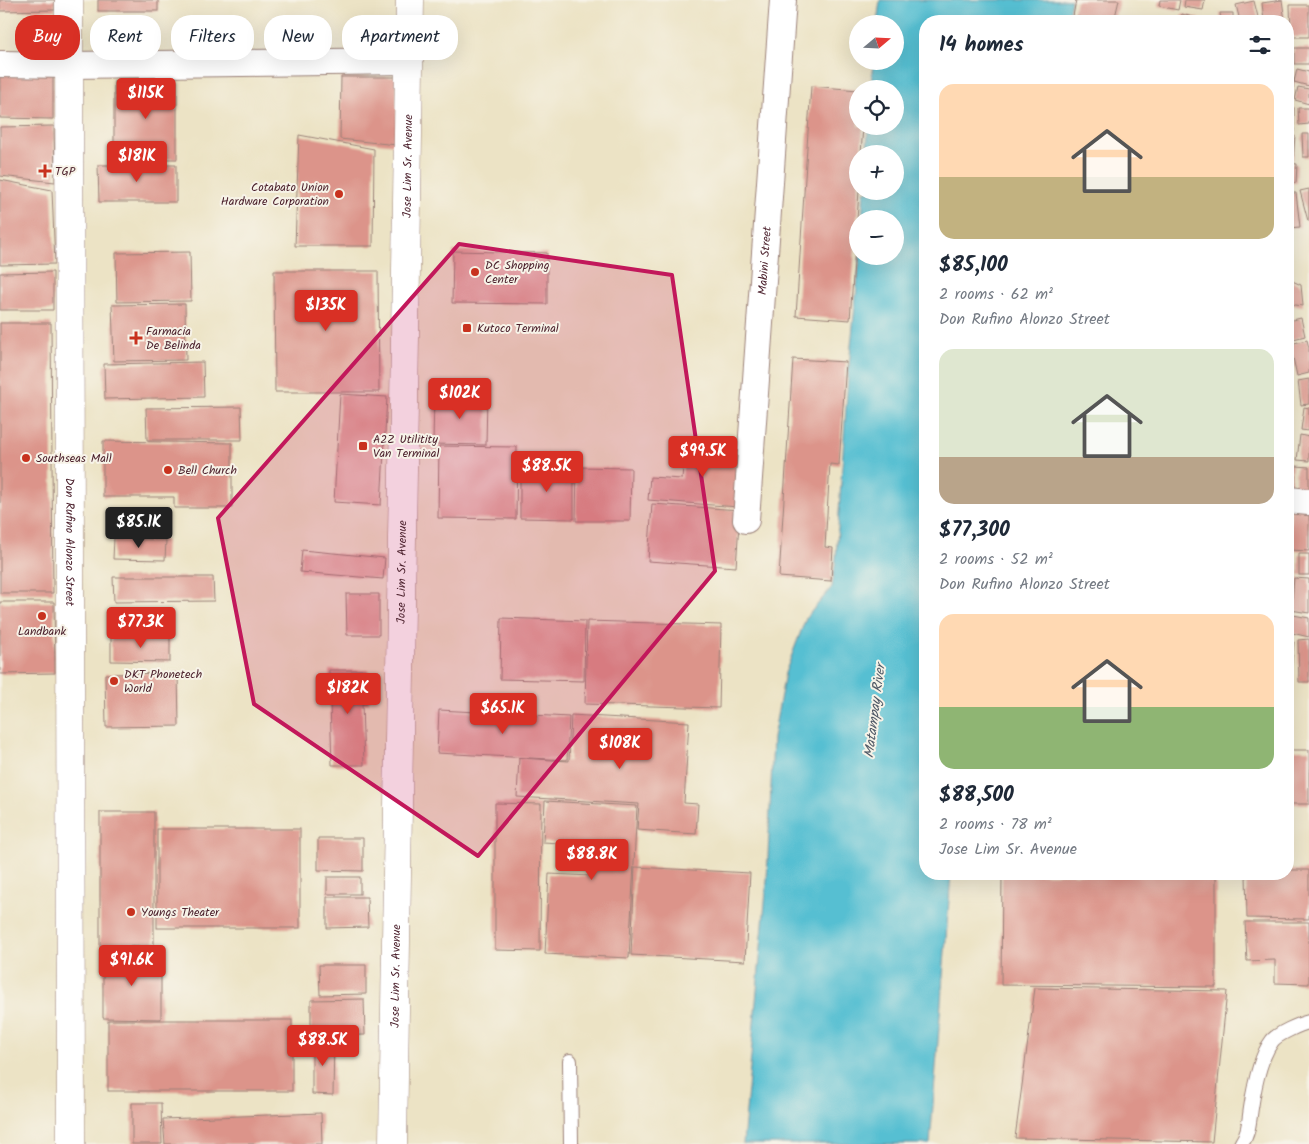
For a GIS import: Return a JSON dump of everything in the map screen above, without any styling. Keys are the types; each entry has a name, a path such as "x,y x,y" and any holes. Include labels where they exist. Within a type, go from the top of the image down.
{"street":[{"name":"Don Rufino Alonzo Street","path":"69,0 71,1144"},
{"name":"Jose Lim Sr. Avenue","path":"393,1144 410,0"},
{"name":"Mabini Street","path":"746,520 783,0"},
{"path":"0,64 69,65 408,61"},
{"path":"1294,501 1309,502"}],"lane":[{"path":"1241,1144 1247,1136 1260,1066 1272,1040 1300,1024 1309,1022"},
{"path":"570,1061 571,1144"}],"highlighted area":[{"path":"459,244 672,275 715,571 478,856 254,704 218,518"}],"water":[{"name":"Matampay River","path":"880,0 1071,0 1068,15 919,15 919,880 951,880 930,1144 743,1144 767,881 773,738 785,673 806,618 832,587 836,558 848,376 859,265 904,265 904,210 863,210 863,200 904,200 904,145 867,145 868,135 904,135 904,80 872,80 872,70 904,70 904,15 878,15"}],"building":[{"path":"0,0 55,0 55,10 0,11"},
{"path":"98,0 158,0 158,11 98,11"},
{"path":"1076,0 1119,0 1115,15 1073,15"},
{"path":"1160,0 1180,0 1178,10 1159,6"},
{"path":"1185,0 1205,0 1203,10 1184,7"},
{"path":"1282,0 1284,15 1263,15 1262,3"},
{"path":"1254,1 1258,15 1238,15 1236,5"},
{"path":"1290,5 1309,5 1309,37 1294,37 1294,15 1290,15"},
{"path":"1220,13 1233,13 1233,15 1220,15"},
{"path":"1294,48 1309,48 1309,64 1294,64"},
{"path":"1297,69 1309,72 1309,86 1294,82"},
{"path":"0,70 53,71 53,119 0,118"},
{"path":"341,77 397,77 397,145 340,139"},
{"path":"114,81 177,81 177,159 114,159"},
{"path":"811,86 849,89 849,135 862,135 862,145 849,145 849,200 858,200 858,210 849,210 849,265 854,265 850,320 796,316"},
{"path":"1298,87 1309,89 1309,104 1295,100"},
{"path":"1298,108 1309,108 1309,124 1299,125"},
{"path":"54,126 55,182 0,176 0,127"},
{"path":"1302,134 1309,134 1309,157 1303,157"},
{"path":"299,135 374,149 373,246 295,246"},
{"path":"1294,164 1297,164 1296,183 1294,183"},
{"path":"98,165 176,165 176,202 99,202"},
{"path":"0,180 52,190 55,264 0,265"},
{"path":"1309,189 1309,221 1308,221 1300,191"},
{"path":"1294,193 1296,193 1300,227 1294,228"},
{"path":"453,251 547,253 547,304 452,303"},
{"path":"190,252 191,301 117,302 116,253"},
{"path":"274,271 378,271 379,392 275,392"},
{"path":"53,272 53,310 0,310 0,273"},
{"path":"1294,282 1301,285 1303,306 1294,305"},
{"path":"185,304 186,360 114,361 112,305"},
{"path":"1301,318 1305,336 1294,339 1294,320"},
{"name":"Southseas Mall","path":"0,323 51,323 53,593 0,593"},
{"path":"1307,340 1309,348 1309,373 1297,376 1294,362 1294,343"},
{"path":"793,359 846,362 839,465 830,464 825,547 833,548 831,581 779,577"},
{"path":"203,362 204,397 105,399 104,364"},
{"path":"1309,379 1309,404 1301,405 1298,381"},
{"path":"340,394 387,397 381,505 334,502"},
{"path":"434,395 487,396 486,445 433,444"},
{"path":"241,407 242,440 147,440 146,408"},
{"path":"1304,407 1309,408 1309,431 1301,430"},
{"path":"1300,435 1309,437 1309,461 1297,460"},
{"name":"Bell Church","path":"103,441 232,443 232,508 174,508 174,497 103,497"},
{"path":"685,443 742,447 738,507 648,500 650,477 682,479"},
{"path":"439,446 517,447 516,519 438,518"},
{"path":"1296,466 1309,467 1309,499 1294,498"},
{"path":"520,467 574,468 574,519 520,518"},
{"path":"577,467 631,468 630,521 576,521"},
{"path":"652,504 740,510 736,567 648,561"},
{"path":"1294,506 1309,507 1309,551 1294,550"},
{"path":"114,538 166,540 165,560 113,559"},
{"path":"302,550 385,558 383,579 300,572"},
{"path":"1299,554 1309,554 1309,575 1299,575"},
{"path":"113,577 213,577 214,601 114,602"},
{"path":"1294,578 1309,579 1309,613 1294,610"},
{"path":"346,594 379,594 379,635 347,635"},
{"path":"0,602 54,602 55,673 0,674"},
{"path":"1294,615 1309,618 1309,637 1294,633"},
{"path":"501,618 585,621 584,681 500,679"},
{"path":"587,621 721,625 719,708 585,704"},
{"path":"111,636 170,636 170,662 111,661"},
{"path":"1309,639 1309,682 1299,682 1298,640"},
{"path":"329,670 368,670 369,703 362,704 364,765 332,765"},
{"path":"178,673 179,726 106,727 105,674"},
{"path":"439,710 569,717 567,760 437,753"},
{"path":"571,715 689,722 684,803 698,804 696,834 637,830 639,804 517,797 519,758 569,761"},
{"path":"1294,750 1309,750 1309,804 1294,804"},
{"path":"545,801 637,806 629,958 545,954 549,874 591,876 592,845 543,842"},
{"path":"495,803 541,804 540,951 495,950"},
{"path":"100,812 154,812 154,946 100,947"},
{"path":"157,829 300,829 300,928 157,928"},
{"path":"318,838 363,838 363,871 318,870"},
{"path":"635,867 750,873 745,961 631,955"},
{"path":"1294,870 1309,870 1309,919 1247,918 1246,880 1294,880"},
{"path":"327,877 360,877 360,894 327,894"},
{"path":"1002,880 1216,880 1216,987 1001,985"},
{"path":"327,897 367,897 368,927 327,928"},
{"path":"1245,922 1309,922 1309,984 1275,983 1275,960 1247,961"},
{"path":"103,956 161,956 161,1019 103,1018"},
{"path":"319,965 366,965 366,994 320,995"},
{"path":"1035,988 1227,991 1212,1142 1015,1138"},
{"path":"364,999 365,1035 311,1036 311,1000"},
{"path":"108,1020 292,1020 292,1091 108,1091"},
{"path":"312,1039 334,1039 333,1095 312,1094"},
{"path":"132,1103 161,1103 162,1144 132,1144"},
{"path":"321,1113 322,1144 165,1144 163,1119"}],"place":[{"name":"TGP","path":"45,171"},
{"name":"Cotabato Union Hardware Corporation","path":"339,194"},
{"name":"DC Shopping Center","path":"475,272"},
{"name":"Kutoco Terminal","path":"467,328"},
{"name":"Farmacia De Belinda","path":"136,338"},
{"name":"A2Z Utilitity Van Terminal","path":"363,446"},
{"name":"Southseas Mall","path":"26,458"},
{"name":"Bell Church","path":"168,470"},
{"name":"Landbank","path":"42,616"},
{"name":"DKT Phonetech World","path":"114,681"},
{"name":"Youngs Theater","path":"131,912"}]}
